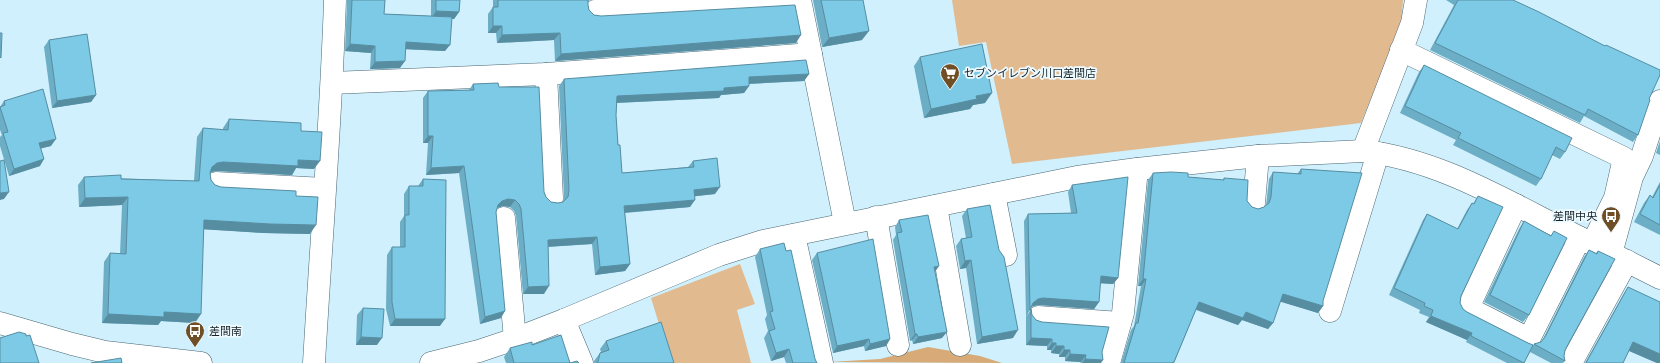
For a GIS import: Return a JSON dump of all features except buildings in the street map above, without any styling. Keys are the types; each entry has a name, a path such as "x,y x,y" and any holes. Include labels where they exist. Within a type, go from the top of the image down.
{"street":[{"path":"314,363 332,83 335,0"},
{"path":"595,11 789,0"},
{"path":"800,0 845,223"},
{"path":"1330,311 1371,152 1401,50 1412,23 1416,0"},
{"path":"1401,50 1624,158 1614,198 1586,241 1529,339 1468,308 1516,205"},
{"path":"332,83 546,74 811,54"},
{"path":"546,74 552,198"},
{"path":"1571,363 1619,258 1632,177 1642,156 1660,101"},
{"path":"431,363 480,357 515,339 719,255 763,241 1077,176 1137,168 1258,156 1371,152 1421,164 1452,175 1516,205 1660,278"},
{"path":"1254,204 1258,156"},
{"path":"1109,363 1123,313 1137,168"},
{"path":"216,183 324,189"},
{"path":"994,194 1006,255"},
{"path":"936,206 960,344"},
{"path":"876,217 898,345"},
{"path":"504,218 515,339"},
{"path":"794,235 822,363"},
{"path":"1038,317 1120,323"},
{"path":"564,320 582,363"},
{"path":"0,323 105,352 201,363"}],"shaded area":[{"path":"952,0 1403,0 1401,26 1361,123 1012,164 986,42 959,46"},
{"path":"740,264 755,304 737,310 751,363 671,363 651,298"},
{"path":"928,347 980,356 1002,363 830,362 880,359"}],"place":[{"name":"セブンイレブン川口差間店","path":"950,90"},
{"name":"差間中央","path":"1611,233"},
{"name":"差間南","path":"195,348"}]}
